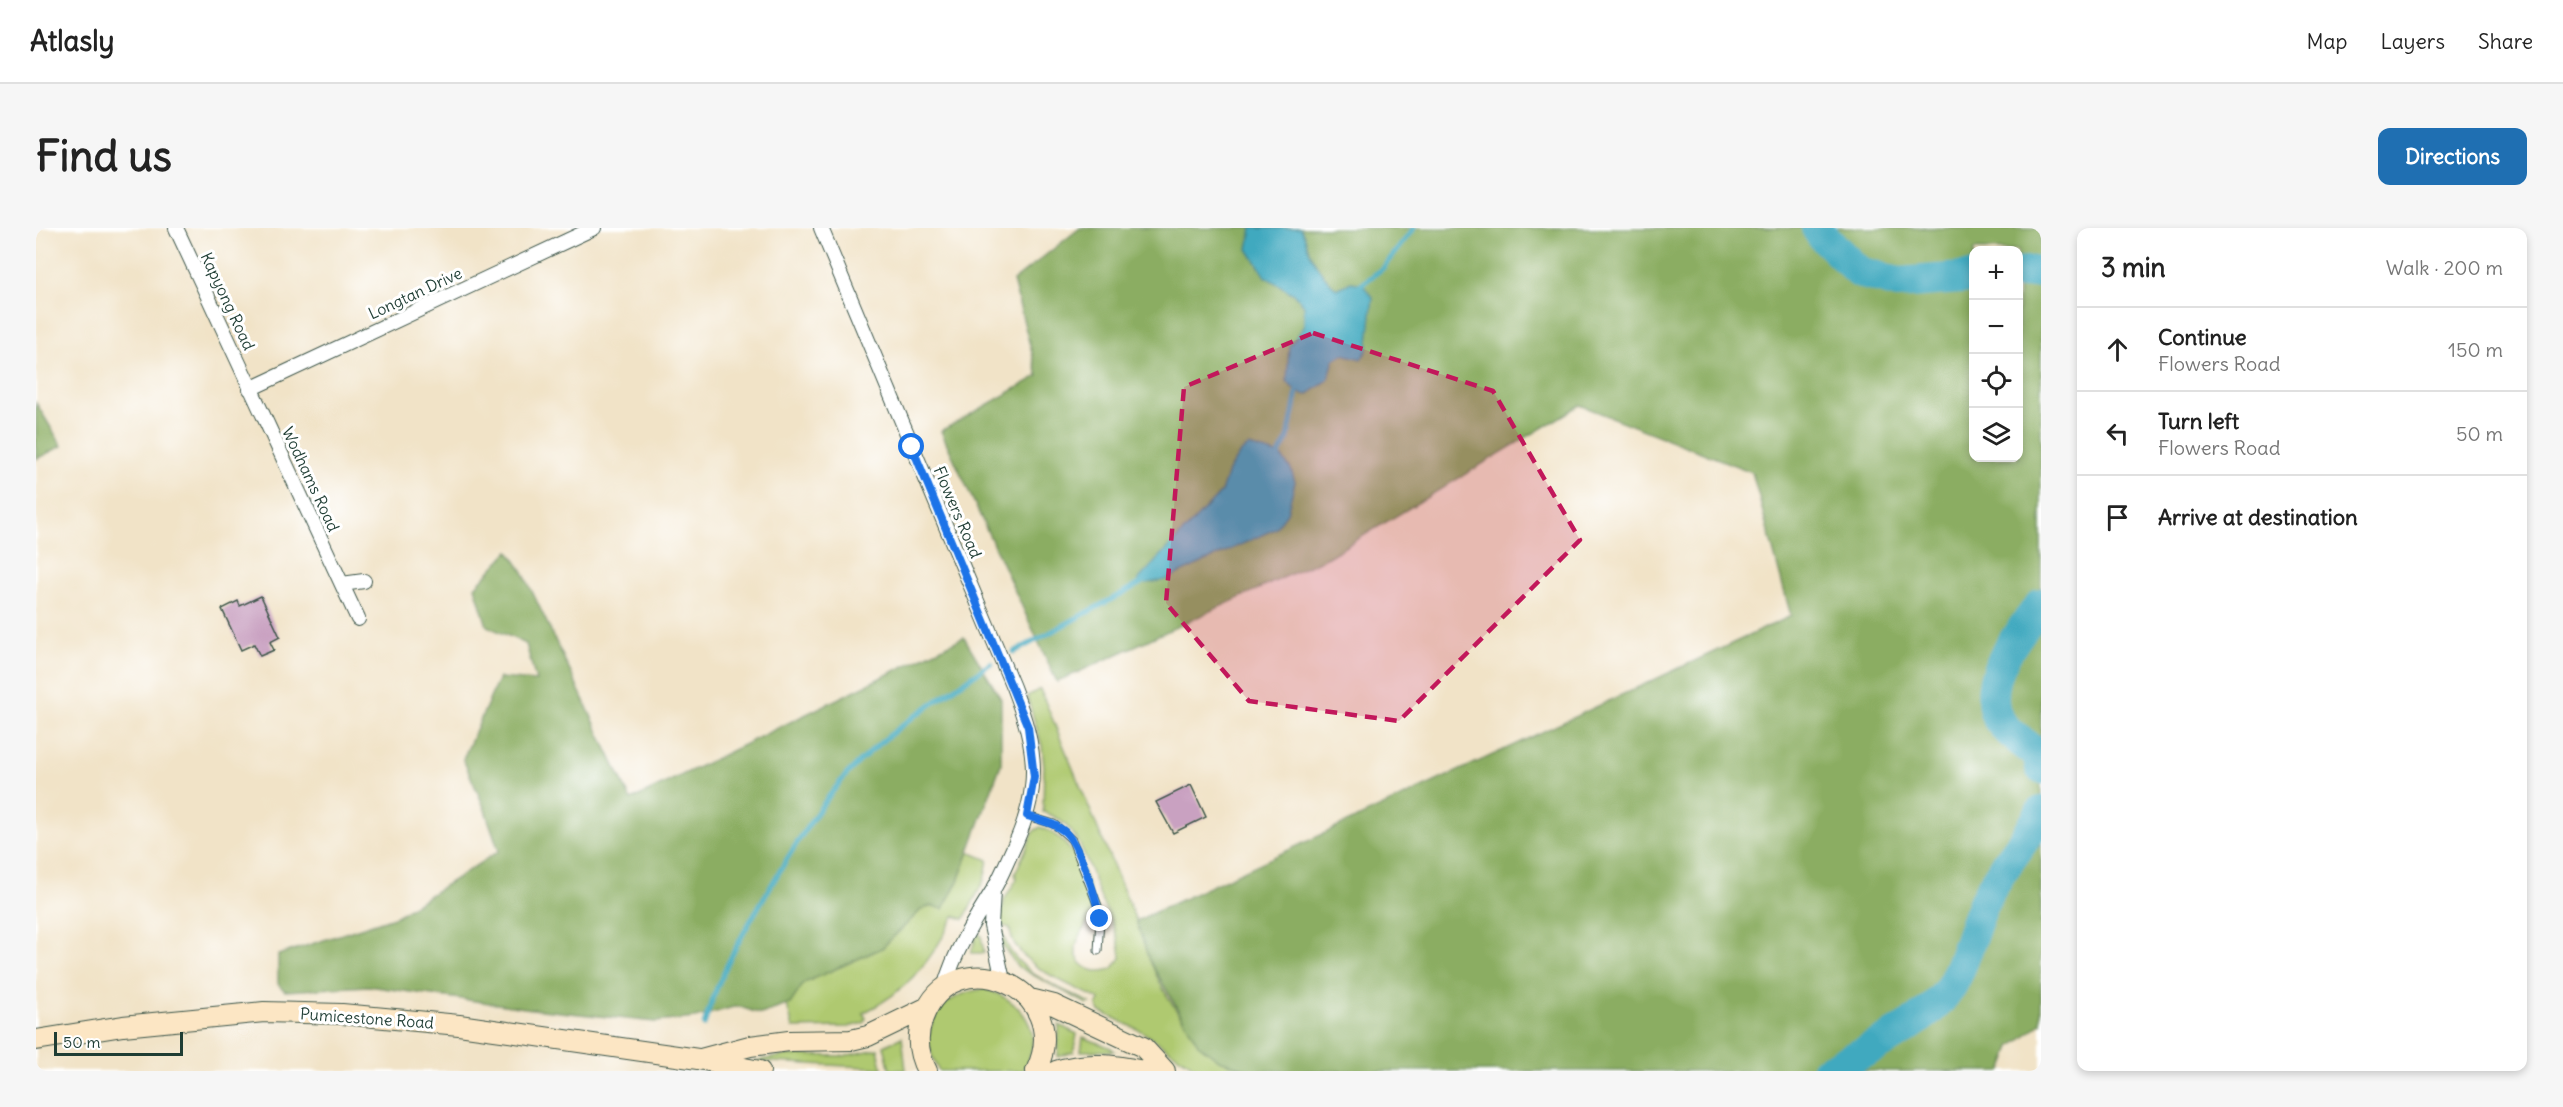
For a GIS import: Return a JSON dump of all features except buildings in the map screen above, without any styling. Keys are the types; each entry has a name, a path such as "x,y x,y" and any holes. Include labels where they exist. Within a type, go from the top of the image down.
{"main road":[{"path":"927,1071 918,1043 920,1025 926,1008 944,988 963,979 983,976 1003,980 1018,988 1030,999 1041,1017 1045,1037 1042,1057 1036,1071"},
{"path":"1030,999 1054,1005 1143,1047 1165,1071"},
{"name":"Pumicestone Road","path":"698,1059 750,1046 789,1041 851,1040 868,1036 926,1008"},
{"name":"Pumicestone Road","path":"36,1040 123,1026 264,1012 342,1014 411,1019 698,1059 760,1071"},
{"path":"1056,1071 1091,1064 1115,1064 1144,1071"}],"street":[{"name":"Kapyong Road","path":"176,228 250,389"},
{"name":"Longtan Drive","path":"250,389 594,228"},
{"name":"Flowers Road","path":"821,228 1028,727 1034,777 1027,816 993,890 980,908 952,962 944,988"},
{"name":"Wodhams Road","path":"250,389 358,619"},
{"path":"342,584 364,581"},
{"name":"Flowers Road","path":"993,890 991,926 1003,980"}],"lane":[{"path":"1027,816 1054,824 1072,840 1098,906 1100,919 1098,951"}],"highlighted area":[{"path":"1313,333 1493,391 1580,540 1399,721 1249,701 1166,603 1184,387"}],"green space":[{"path":"1080,228 2041,228 2041,1023 2011,1047 2002,1071 1253,1071 1219,1060 1198,1044 1149,960 1136,921 1791,616 1752,472 1580,405 1328,557 1057,682 941,431 1038,376 1013,281"},
{"path":"36,403 62,446 36,459"},
{"path":"509,551 522,570 631,800 964,637 1001,699 1001,764 958,881 943,909 931,906 922,909 882,948 804,983 790,1004 761,1014 737,1006 695,1018 655,1022 532,1009 368,986 285,991 278,984 278,955 397,916 499,851 484,807 463,759 499,678 536,681 526,644 487,626 475,587"},
{"path":"1040,689 1159,980 1182,1018 1197,1035 1214,1050 1232,1062 1251,1069 1250,1071 1201,1071 1141,1031 1099,1011 1097,1005 1100,1000 1059,980 1032,963 1013,941 1010,928 1000,925 1004,900 1017,879 1015,874 1034,831 1040,827 1051,832 1070,849 1088,884 1090,916 1077,943 1077,957 1085,967 1096,971 1112,969 1121,958 1117,936 1082,849 1067,826 1043,812 1042,746 1027,696"},
{"path":"969,852 988,860 984,880 964,919 954,916 928,960 906,984 879,1005 863,1013 866,1018 864,1023 848,1027 793,1028 787,1005 804,983 882,948 922,909 931,906 958,881"},
{"path":"977,934 981,935 984,953 971,953"},
{"path":"1003,934 1017,959 1038,977 1090,1003 1087,1004 1018,967 1002,945"},
{"path":"984,989 1010,1001 1027,1020 1032,1044 1022,1071 939,1071 929,1042 930,1028 935,1016 954,998"},
{"path":"1059,1025 1077,1034 1074,1052 1058,1057"},
{"path":"902,1037 906,1070 890,1070 884,1046"},
{"path":"1083,1037 1111,1048 1114,1051 1081,1051"},
{"path":"878,1049 882,1068 755,1061 788,1055 844,1056"}],"water":[{"path":"1252,228 1300,228 1309,251 1332,285 1337,289 1351,282 1362,284 1373,297 1367,351 1361,359 1343,354 1334,360 1328,380 1307,395 1296,392 1287,381 1289,346 1304,327 1304,305 1294,294 1266,277 1248,249"},
{"path":"1249,446 1280,455 1291,469 1295,482 1287,513 1275,529 1165,580 1141,584 1138,580 1221,492 1228,471 1240,453"}],"waterway":[{"path":"1357,288 1383,268 1414,228"},
{"path":"1817,228 1822,236 1859,272 1898,283 1969,277"},
{"path":"2023,273 2041,271"},
{"path":"1276,460 1288,438 1298,387"},
{"path":"1014,652 1147,580"},
{"path":"2041,604 2006,654 1999,668 1993,697 1995,712 2002,724 2038,754 2041,768"},
{"path":"704,1025 717,986 744,932 800,838 837,786 880,743 991,663"},
{"path":"1827,1071 1895,1035 1928,1012 1941,999 1957,975 1989,892 2041,812"}],"route":[{"path":"912,447 1028,727 1033,753 1034,777 1027,816 1054,824 1072,840 1098,906 1100,919"}]}
